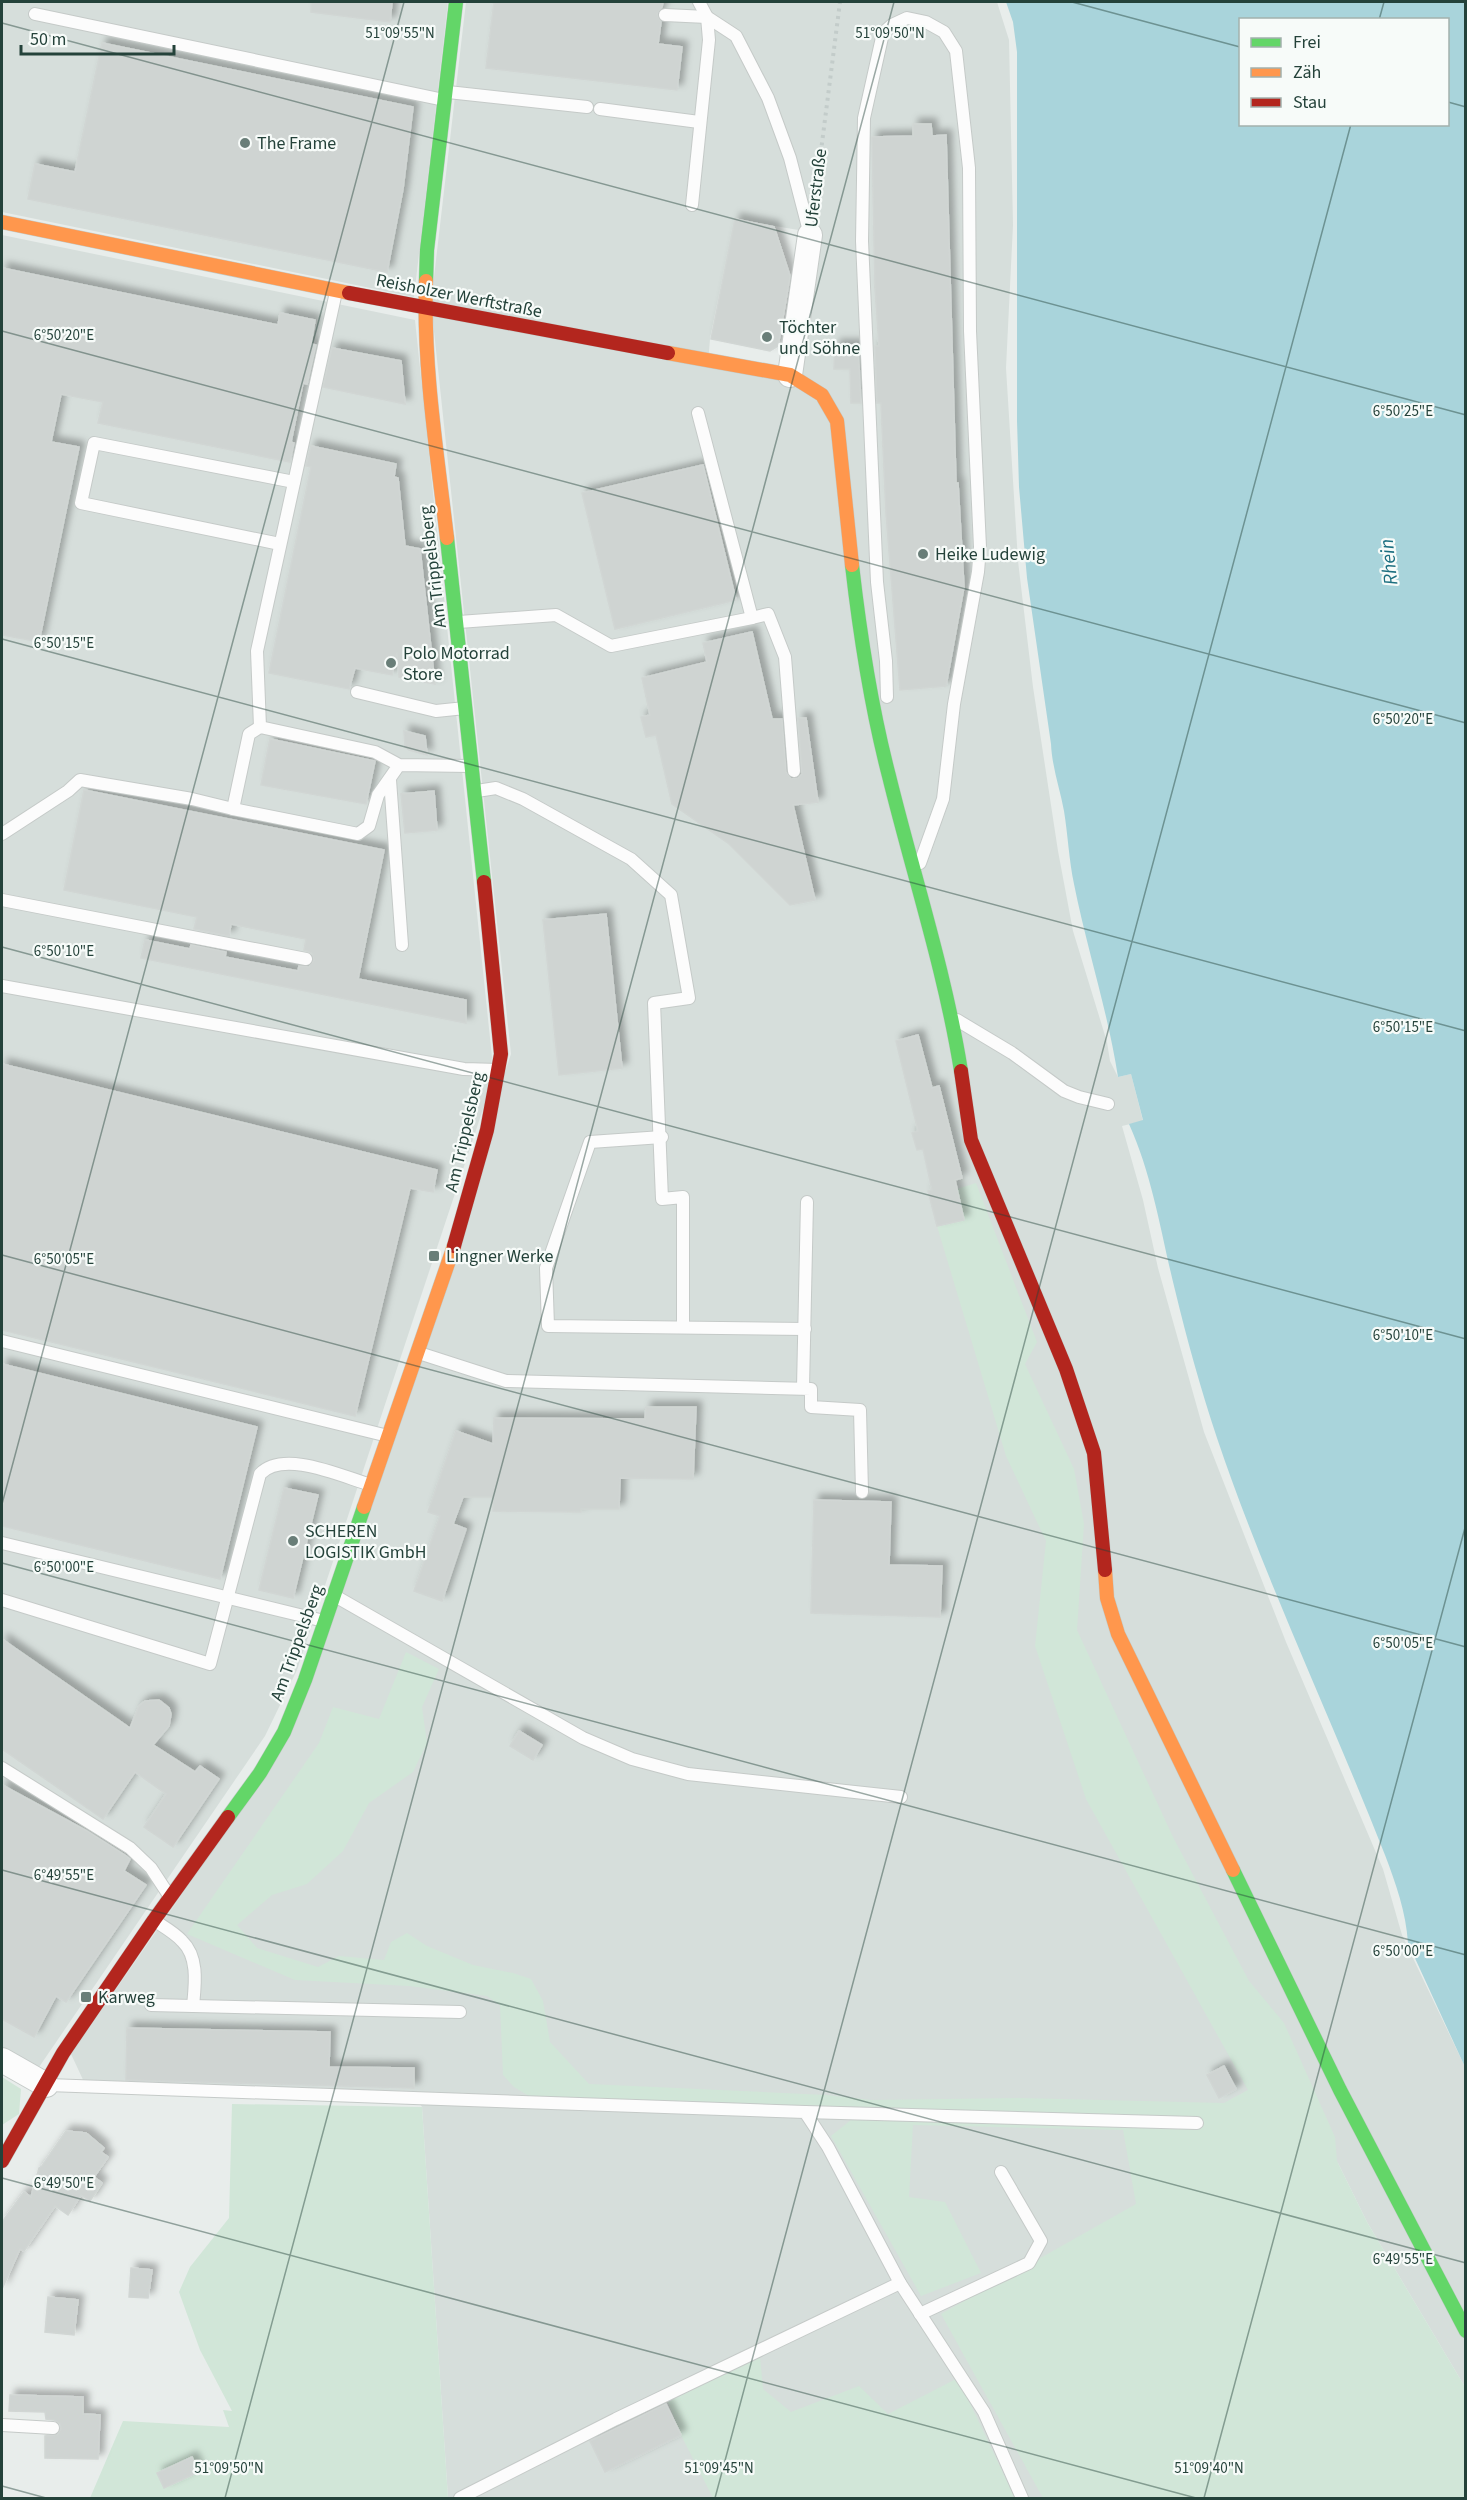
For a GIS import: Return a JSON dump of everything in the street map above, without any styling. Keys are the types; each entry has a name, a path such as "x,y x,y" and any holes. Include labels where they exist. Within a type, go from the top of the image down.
{"street":[{"name":"Am Trippelsberg","path":"2,2161 63,2053 170,1897 260,1773 284,1732 325,1622 467,1206 496,1091 501,1054 457,622 432,411 425,309 427,250 456,2"},
{"name":"Reisholzer Werftstraße","path":"2,222 425,309 790,375 822,395 837,421 859,627 888,773 952,1016 971,1140 1066,1369 1094,1453 1107,1598 1118,1634 1340,2090 1466,2331"},
{"name":"Uferstraße","path":"790,375 810,235"},
{"path":"2,2060 46,2085"}],"lane":[{"path":"692,205 709,40 706,17 699,2"},
{"path":"35,14 444,96 593,108 699,122"},
{"path":"665,15 706,17 736,36 768,98 790,158 810,235"},
{"path":"888,773 886,661 877,582 868,401 862,241 862,155 864,117 883,33 892,25 907,18 926,22 945,32 956,51 969,168 970,331 980,547 978,572 948,738 943,799 916,873"},
{"path":"260,727 257,651 336,291"},
{"path":"698,413 752,618"},
{"path":"280,544 81,503 94,443 294,482"},
{"path":"457,622 556,615 611,646 768,614 785,657 794,771"},
{"path":"357,692 436,711 466,708"},
{"path":"233,809 249,734 260,727 375,752 399,765 471,766"},
{"path":"2,834 68,791 80,780 192,800 357,834 369,826 378,795 399,765"},
{"path":"390,780 402,945"},
{"path":"473,792 496,788 523,799 631,860 671,895 688,998 654,1003 662,1137 662,1198 683,1197 683,1327"},
{"path":"2,900 306,959"},
{"path":"2,986 464,1069 499,1070"},
{"path":"952,1016 966,1027 1012,1053 1064,1090 1079,1097 1108,1104"},
{"path":"662,1137 590,1142 546,1268 548,1326 805,1329"},
{"path":"802,1389 807,1202"},
{"path":"2,1341 388,1436"},
{"path":"417,1353 506,1381 811,1389 811,1407 860,1410 862,1492"},
{"path":"2,1600 210,1664 260,1474 264,1470 286,1462 371,1485"},
{"path":"2,1543 325,1622"},
{"path":"333,1595 583,1738 632,1759 688,1774 901,1797"},
{"path":"2,1768 130,1848 151,1868 170,1897"},
{"path":"154,1920 182,1941 188,1949 196,1978 193,2006"},
{"path":"151,2005 460,2012"},
{"path":"46,2085 805,2112 1197,2123"},
{"path":"805,2112 828,2147 900,2283 984,2412 1022,2499"},
{"path":"920,2314 1029,2263 1041,2241 1001,2172"},
{"path":"460,2499 616,2419 900,2283"},
{"path":"2,2425 52,2428"}],"path":[{"name":"Uferstraße","path":"815,192 840,2"}],"shaded area":[{"path":"2,2 448,2 414,297 2,212"},
{"path":"466,2 997,2 1009,40 1013,225 1006,368 1018,561 1033,687 1058,851 1073,931 1107,1042 1110,1061 1118,1077 1131,1074 1143,1121 1122,1126 1143,1200 1158,1268 1204,1432 1286,1642 1383,1869 1402,1935 1465,2067 1465,2387 1367,2222 1337,2161 1460,2498 448,2498 422,2107 419,2102 85,2084 71,2054 278,1756 511,1054 431,303","holes":["735,219 810,232 776,378 708,363 710,339"]},
{"path":"2,235 415,320 492,1057 485,1103 297,1670 265,1736 35,2073 2,2054"}],"green space":[{"path":"976,1183 1037,1342 1025,1364 1074,1469 1084,1524 1077,1630 1173,1837 1249,1981 1284,2023 1335,2137 1337,2161 1367,2222 1465,2387 1465,2498 1043,2498 941,2314 1136,2204 1123,2130 913,2125 909,2197 945,2202 981,2273 921,2296 831,2136 867,2107 570,2100 539,2102 514,2087 503,2075 500,2005 487,1996 409,1986 295,1980 187,1934 319,1743 333,1707 379,1719 406,1652 439,1669 422,1707 427,1743 413,1772 369,1803 343,1851 307,1884 272,1895 237,1925 257,1948 318,1967 339,1956 384,1960 391,1942 407,1933 427,1946 473,1965 531,1979 543,2001 550,2042 589,2084 826,2095 871,2100 1020,2098 1224,2103 1248,2090 1086,1799 1035,1646 1046,1541 1006,1456 937,1226 964,1220 957,1189"},
{"path":"2,2077 21,2089 19,2114 2,2125"},
{"path":"232,2104 422,2107 448,2498 90,2498 123,2421 229,2427 223,2410 232,2411 200,2350 179,2292 190,2267 229,2218"},
{"path":"760,2357 763,2389 791,2412 859,2386 888,2414 958,2378 1015,2498 713,2498 681,2435 668,2402"}],"water":[{"name":"Rhein","path":"1006,2 1465,2 1465,2067 1408,1943 1403,1909 1385,1855 1256,1543 1217,1438 1184,1327 1150,1185 1129,1124 1143,1120 1131,1074 1118,1077 1109,1029 1079,908 1072,875 1064,811 1053,761 1027,578 1019,487 1017,52 1013,22"}],"building":[{"path":"311,2 392,2 390,22 311,12"},
{"path":"494,2 663,2 657,14 661,22 658,44 682,47 677,90 486,68"},
{"name":"The Frame","path":"102,43 413,107 403,189 387,272 28,199 35,164 75,172"},
{"path":"913,124 931,124 932,136 946,135 956,483 958,483 964,587 946,686 900,690 886,513 881,403 877,403 875,346 879,346 875,288 872,137 913,136"},
{"path":"735,219 774,227 790,276 778,346 770,351 711,339"},
{"path":"2,268 278,325 280,313 315,320 311,344 316,345 307,384 303,383 291,442 294,443 290,462 98,423 103,402 61,394 51,442 79,447 39,642 2,635"},
{"path":"835,345 858,345 861,403 851,403 850,369 834,369"},
{"path":"332,348 401,361 405,404 323,387"},
{"path":"311,446 396,464 394,477 398,478 405,546 420,549 435,684 399,677 397,652 392,675 355,668 349,689 269,673 311,467 306,466"},
{"path":"703,465 736,600 615,629 582,493"},
{"path":"752,632 772,719 782,719 786,772 791,779 798,778 802,774 798,718 806,718 818,802 793,805 815,900 790,905 729,844 672,804 656,735 646,737 641,717 650,715 642,678 707,662 703,643"},
{"path":"404,731 425,736 427,755 405,747"},
{"path":"270,739 375,761 366,804 261,785"},
{"path":"84,790 384,850 358,979 466,1000 466,1023 141,958 145,940 190,949 191,945 226,952 225,957 298,971 299,966 309,967 314,960 312,953 304,950 306,939 231,924 229,936 194,929 197,917 64,890"},
{"path":"434,791 437,830 405,833 401,794"},
{"path":"606,914 622,1068 559,1075 543,920"},
{"path":"918,1035 932,1088 939,1086 962,1178 955,1180 964,1220 937,1226 928,1191 932,1190 923,1149 917,1150 912,1133 918,1131 896,1041"},
{"path":"2,1064 437,1170 433,1192 410,1188 355,1416 2,1330"},
{"path":"2,1364 257,1427 220,1579 2,1526"},
{"path":"646,1407 696,1407 693,1479 620,1478 619,1509 581,1509 581,1512 493,1511 493,1497 463,1497 453,1524 466,1529 442,1601 414,1591 440,1516 428,1512 456,1431 493,1444 494,1418 645,1419"},
{"path":"284,1488 318,1495 293,1598 259,1590"},
{"path":"814,1500 891,1502 889,1565 942,1566 940,1617 811,1613"},
{"path":"2,1639 130,1728 139,1706 145,1701 159,1700 169,1708 171,1714 169,1726 153,1745 195,1772 200,1766 219,1779 173,1847 144,1827 166,1794 135,1772 103,1819 2,1749"},
{"path":"519,1731 542,1745 533,1760 510,1746"},
{"path":"2,1785 87,1831 125,1855 130,1859 124,1871 146,1885 66,2002 56,1996 34,2037 2,2019"},
{"path":"127,2028 330,2032 329,2067 414,2068 414,2088 126,2080"},
{"path":"1224,2066 1236,2089 1219,2098 1207,2075"},
{"path":"66,2131 86,2133 104,2148 101,2152 108,2157 94,2177 102,2183 90,2201 81,2195 68,2215 55,2206 24,2251 20,2249 2,2289 2,2222 24,2192 31,2197 39,2168"},
{"path":"131,2268 152,2270 148,2298 129,2297"},
{"path":"48,2297 78,2300 74,2335 45,2332"},
{"path":"10,2395 83,2397 83,2414 100,2415 98,2459 45,2458 45,2436 57,2435 61,2429 60,2424 46,2419 45,2412 9,2411"},
{"path":"666,2404 681,2435 605,2472 590,2441"},
{"path":"192,2457 199,2472 164,2488 157,2473"}],"traffic: fast":[{"path":"426,281 427,250 456,2"},
{"path":"447,538 484,882"},
{"path":"852,565 871,697 898,813 938,960 961,1071"},
{"path":"228,1817 260,1773 284,1732 305,1680 364,1507"},
{"path":"1233,1870 1340,2090 1466,2331"}],"traffic: slow":[{"path":"2,222 349,293"},
{"path":"426,281 429,377 447,538"},
{"path":"668,353 790,375 822,395 837,421 852,565"},
{"path":"364,1507 454,1246"},
{"path":"1105,1570 1107,1598 1118,1634 1233,1870"}],"traffic: jam":[{"path":"349,293 668,353"},
{"path":"454,1246 487,1130 501,1054 484,882"},
{"path":"961,1071 971,1140 1066,1369 1094,1453 1105,1570"},
{"path":"2,2161 63,2053 228,1817"}],"place":[{"name":"The Frame","path":"245,143"},
{"name":"Töchter und Söhne","path":"767,337"},
{"name":"Heike Ludewig","path":"923,554"},
{"name":"Polo Motorrad Store","path":"391,663"},
{"name":"Lingner Werke","path":"434,1256"},
{"name":"SCHEREN LOGISTIK GmbH","path":"293,1541"},
{"name":"Karweg","path":"86,1997"}]}
